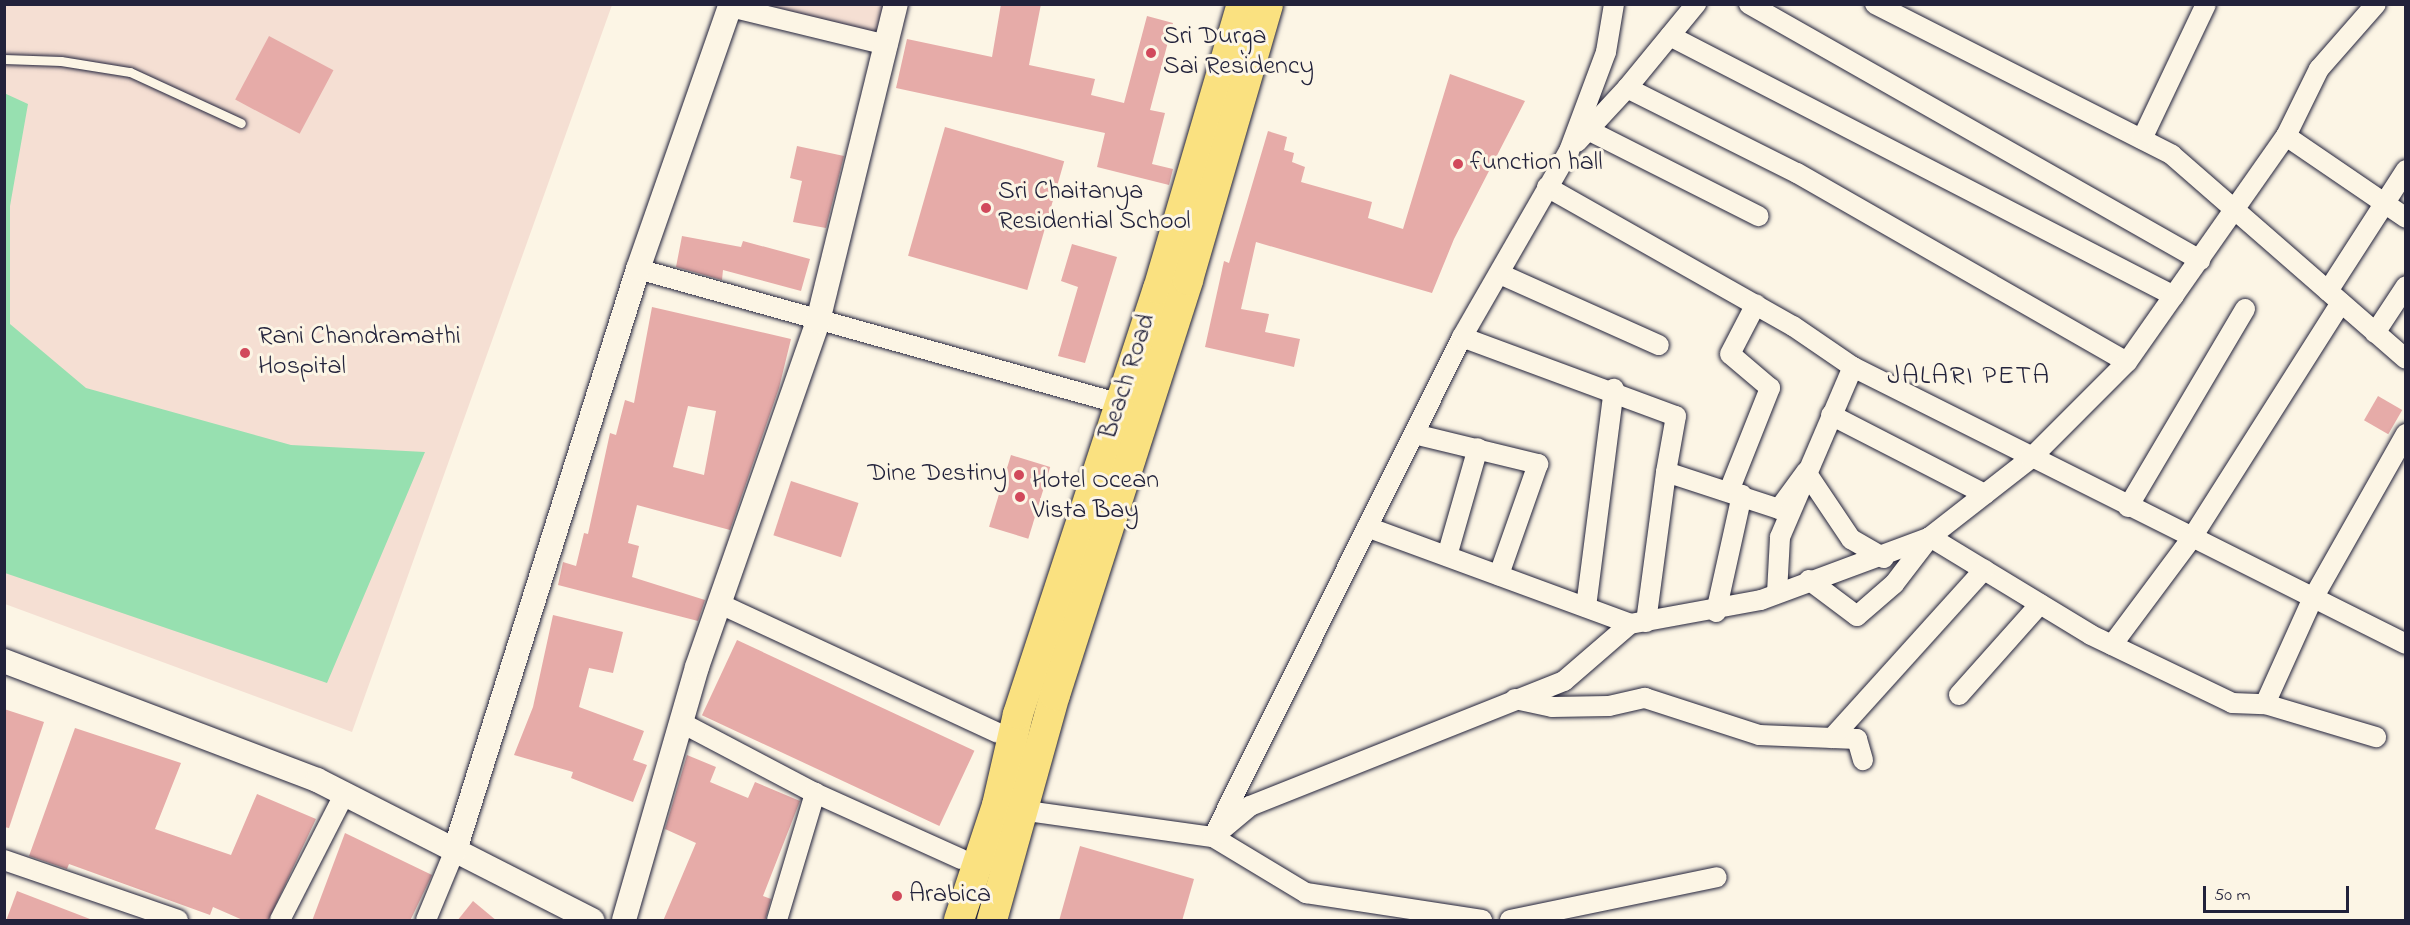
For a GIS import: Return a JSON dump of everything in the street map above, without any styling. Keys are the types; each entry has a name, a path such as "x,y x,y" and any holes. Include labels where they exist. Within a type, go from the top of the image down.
{"main road":[{"name":"Beach Road","path":"992,921 1011,808 1018,714 1121,404 1242,4"},
{"name":"Beach Road","path":"959,921 1011,808 1055,695 1188,280 1268,4"}],"street":[{"path":"624,921 682,723 720,604 818,321 896,4"},
{"path":"1569,151 1606,52 1614,4"},
{"path":"1213,837 1462,337 1500,274 1547,187 1569,151 1627,88 1696,4"},
{"path":"1749,4 2200,260"},
{"path":"1875,4 2172,154 2406,359"},
{"path":"2142,139 2206,4"},
{"path":"1367,527 1586,607 1638,623 1716,612 1777,593 1809,580 1884,558 1930,537 2031,458 2127,362 2236,211 2286,136 2319,69 2376,4"},
{"path":"426,921 455,850 638,268 731,6 887,45"},
{"path":"1670,36 2174,296"},
{"path":"1627,88 1797,173 2127,362"},
{"path":"1588,130 1758,216"},
{"path":"2286,136 2406,218"},
{"path":"2112,645 2191,539 2335,297 2406,170"},
{"path":"1547,187 1756,304 1853,367 2312,600 2406,644"},
{"path":"638,268 818,321 1121,404"},
{"path":"1500,274 1659,345"},
{"path":"2375,333 2406,286"},
{"path":"1716,612 1736,493 1770,388 1730,354 1756,304"},
{"path":"2128,507 2245,309"},
{"path":"1213,837 1250,806 1564,681 1638,623 1676,416 1614,389 1462,337"},
{"path":"1777,593 1780,537 1853,367"},
{"path":"1586,607 1614,389"},
{"path":"1831,416 1984,494"},
{"path":"1414,434 1478,447 1538,464 1499,575"},
{"path":"2265,704 2312,600 2406,434"},
{"path":"1447,556 1478,447"},
{"path":"1666,472 1736,493 1779,509 1806,472"},
{"path":"1806,472 1851,539 1884,558"},
{"path":"1930,537 2112,645 2232,703 2265,704 2376,737"},
{"path":"1809,580 1857,615 1894,584 1930,537"},
{"path":"1832,738 1984,570"},
{"path":"720,604 998,733"},
{"path":"1959,695 2040,604"},
{"path":"4,661 345,793 592,921"},
{"path":"1515,699 1552,707 1609,706 1646,698 1759,735 1857,739 1863,760"},
{"path":"682,723 815,793 960,859"},
{"path":"280,921 345,793"},
{"path":"777,921 815,793"},
{"path":"1011,808 1213,837 1306,893 1482,921"},
{"path":"4,860 178,921"},
{"path":"1510,921 1717,877"}],"lane":[{"path":"4,59 130,72 241,123"}],"shaded area":[{"path":"765,4 890,5 881,36"},
{"name":"Rani Chandramathi Hospital","path":"4,5 612,5 352,732 5,604"}],"green space":[{"path":"4,93 28,104 10,206 10,324 86,388 291,445 425,452 327,683 5,573"}],"building":[{"path":"1001,4 1041,4 1029,65 1095,79 1091,95 1124,103 1147,16 1173,23 1150,110 1165,113 1152,164 1173,169 1169,185 1097,167 1105,133 896,88 907,39 992,57"},
{"path":"269,36 333,70 300,134 235,100"},
{"path":"1450,74 1525,101 1454,239 1432,293 1256,242 1241,309 1269,314 1265,332 1300,339 1294,367 1205,347 1224,261 1229,263 1268,131 1287,137 1284,150 1294,153 1292,162 1305,167 1301,182 1372,202 1368,218 1403,229"},
{"name":"Sri Chaitanya Residential School","path":"945,127 1064,161 1027,290 908,256"},
{"path":"797,146 844,156 826,228 793,222 802,181 790,178"},
{"path":"682,236 741,247 743,241 810,259 801,291 723,270 722,280 676,267"},
{"path":"1072,244 1117,257 1085,363 1058,356 1078,287 1061,281"},
{"path":"652,307 791,339 779,388 730,530 637,505 628,543 639,546 632,577 705,600 698,621 558,585 563,562 576,566 584,533 588,534 610,433 616,435 625,400 634,403","holes":["688,406 716,411 704,475 673,467"]},
{"path":"2378,396 2402,410 2388,434 2364,420"},
{"name":"Hotel Ocean Vista Bay","path":"1011,455 1050,467 1028,539 989,527"},
{"path":"791,481 859,503 841,557 773,535"},
{"path":"553,615 623,632 613,673 589,668 579,707 644,731 633,760 647,765 633,802 571,778 573,772 514,755 533,707"},
{"path":"737,640 974,751 939,826 702,715"},
{"path":"4,709 44,722 9,828 4,827"},
{"path":"75,728 181,763 155,829 231,855 257,794 316,819 268,921 245,921 213,907 210,915 69,864 67,869 29,856"},
{"path":"687,755 716,767 710,782 748,798 755,782 800,801 763,896 771,899 765,921 663,921 696,843 665,829"},
{"path":"345,833 432,875 410,921 312,921"},
{"path":"1080,846 1194,879 1182,921 1059,921"},
{"path":"17,891 90,919 89,921 6,921"},
{"path":"473,901 497,921 457,921"}],"place":[{"name":"Sri Durga Sai Residency","path":"1151,53"},
{"name":"function hall","path":"1458,164"},
{"name":"Sri Chaitanya Residential School","path":"986,208"},
{"name":"Rani Chandramathi Hospital","path":"245,353"},
{"name":"Dine Destiny","path":"1019,475"},
{"name":"Hotel Ocean Vista Bay","path":"1020,497"},
{"name":"Arabica","path":"897,896"}],"district":[{"name":"JALARI PETA","path":"1969,377"}]}
